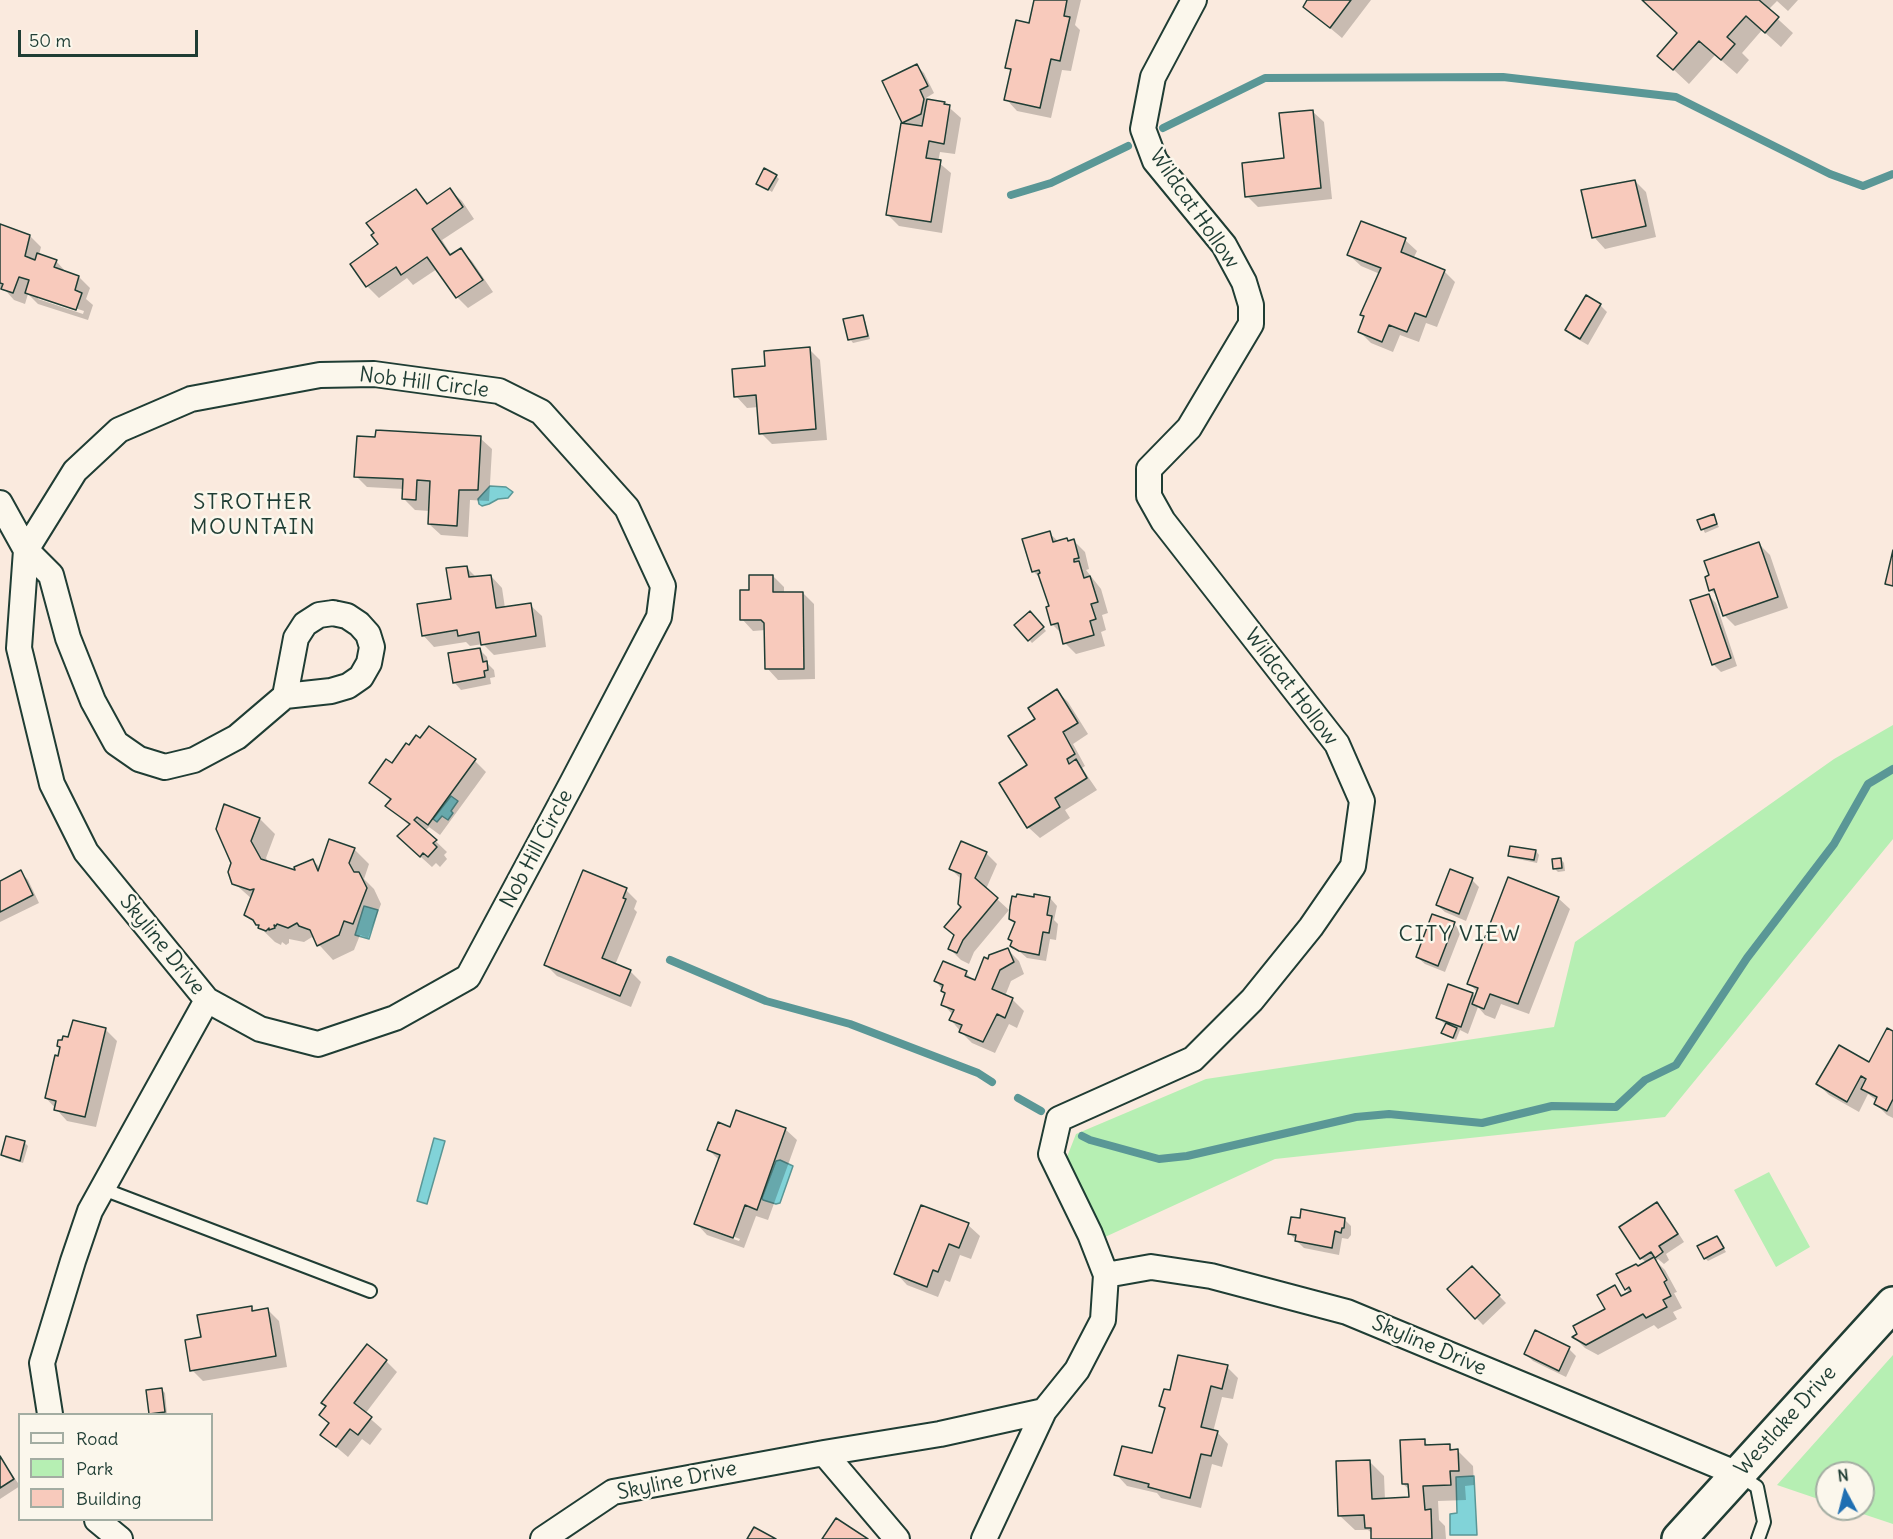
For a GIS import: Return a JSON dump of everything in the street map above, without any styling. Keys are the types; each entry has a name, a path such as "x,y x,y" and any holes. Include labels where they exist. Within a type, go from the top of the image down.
{"street":[{"name":"Wildcat Hollow","path":"984,1539 1044,1411 1077,1370 1103,1320 1106,1275 1090,1234 1051,1154 1059,1119 1193,1059 1252,1000 1311,927 1353,867 1362,801 1337,744 1163,521 1149,495 1149,469 1189,428 1251,324 1251,305 1244,282 1224,244 1155,161 1143,129 1153,77 1194,0"},
{"name":"Nob Hill Circle","path":"26,550 75,471 119,430 191,399 320,375 374,374 498,391 541,412 627,508 663,586 659,617 468,977 395,1018 318,1044 260,1029 207,999"},
{"path":"0,503 26,550 51,575 68,638 93,701 116,743 139,759 165,767 194,760 237,737 285,696"},
{"name":"Skyline Drive","path":"26,550 19,648 52,784 86,852 207,999 90,1211 42,1363 50,1413"},
{"name":"Skyline Drive","path":"1106,1275 1151,1267 1211,1276 1347,1312 1738,1474"},
{"name":"Westlake Drive","path":"1679,1539 1893,1304"},
{"name":"Skyline Drive","path":"543,1539 613,1492 940,1434 1044,1411"},
{"path":"824,1453 897,1539"},
{"path":"98,1521 120,1539"}],"lane":[{"path":"103,1189 370,1291"},
{"path":"1738,1474 1757,1487 1764,1522 1758,1539"}],"green space":[{"path":"1893,725 1893,839 1665,1117 1275,1159 1105,1237 1067,1157 1076,1134 1206,1079 1554,1027 1575,942 1834,759"},
{"path":"1769,1172 1810,1247 1776,1267 1734,1190"},
{"path":"1893,1355 1893,1524 1875,1518 1875,1461 1815,1461 1815,1498 1777,1485"}],"water":[{"path":"490,486 506,487 513,492 508,498 498,499 482,506 478,499"},
{"path":"451,796 458,801 451,811 453,813 448,820 442,816 437,822 433,819"},
{"path":"364,906 378,910 369,939 355,935"},
{"path":"434,1138 445,1141 427,1204 417,1201"},
{"path":"780,1160 793,1166 780,1203 776,1204 762,1198 776,1161"},
{"path":"1474,1476 1477,1535 1450,1535 1450,1514 1457,1513 1456,1477"}],"building":[{"path":"1034,0 1067,0 1064,16 1070,17 1060,61 1051,59 1040,108 1004,100 1011,69 1005,68 1016,20 1029,23"},
{"path":"1307,0 1351,0 1330,28 1303,7"},
{"path":"1642,0 1759,0 1779,17 1765,33 1746,16 1727,37 1735,44 1721,60 1699,41 1673,70 1657,56 1677,33"},
{"path":"917,64 928,86 920,90 924,99 921,114 902,123 882,81"},
{"path":"927,99 950,105 944,144 929,141 926,158 941,160 931,222 886,215 901,123 922,126"},
{"path":"1313,110 1321,188 1245,197 1242,163 1284,158 1279,113"},
{"path":"764,168 777,175 768,190 756,184"},
{"path":"1635,180 1646,226 1592,238 1581,190"},
{"path":"450,188 463,207 432,229 450,255 461,248 483,280 456,298 427,257 401,275 396,267 366,287 350,264 378,244 371,235 374,233 366,223 416,189 427,204"},
{"path":"1361,221 1406,238 1401,252 1445,270 1426,317 1415,313 1407,332 1389,325 1382,342 1358,332 1364,316 1360,315 1381,268 1347,255"},
{"path":"0,224 30,235 25,256 35,260 37,253 57,260 54,267 79,276 75,290 82,293 76,310 25,293 29,280 19,277 13,293 1,289 3,284 0,283"},
{"path":"1586,295 1601,304 1580,339 1565,330"},
{"path":"863,315 868,336 848,340 843,319"},
{"path":"810,347 816,429 759,434 756,395 734,397 732,369 765,366 764,351"},
{"path":"376,430 481,436 478,490 459,490 457,526 428,524 430,481 417,480 416,500 402,499 403,479 354,477 357,436 375,437"},
{"path":"1714,514 1717,524 1701,530 1697,520"},
{"path":"1050,531 1053,542 1067,538 1068,541 1074,539 1079,558 1074,559 1074,562 1079,561 1084,578 1090,576 1098,602 1091,604 1096,619 1090,621 1094,635 1063,644 1058,623 1051,625 1046,607 1049,606 1038,574 1039,570 1032,572 1022,539"},
{"path":"1759,542 1778,597 1723,616 1714,589 1709,591 1705,577 1709,575 1704,561"},
{"path":"1893,550 1893,586 1885,584"},
{"path":"467,566 469,577 491,575 496,608 531,603 536,636 481,645 479,632 458,636 457,630 422,636 417,604 451,599 446,568"},
{"path":"749,575 773,575 773,592 803,592 804,669 765,669 764,623 761,620 740,620 740,590 749,590"},
{"path":"1709,594 1731,658 1712,665 1690,600"},
{"path":"1030,611 1044,627 1028,641 1014,625"},
{"path":"480,648 483,662 487,661 488,670 484,671 485,677 453,683 448,653"},
{"path":"1057,689 1078,723 1063,732 1075,754 1067,759 1069,764 1076,759 1087,778 1055,798 1060,807 1027,828 999,783 1027,765 1008,736 1035,719 1028,708"},
{"path":"429,726 476,759 428,825 417,817 414,820 437,840 433,843 437,847 428,857 423,853 420,857 397,836 410,824 385,806 391,799 369,783 386,759 392,763 406,743 409,745 416,735 420,738"},
{"path":"224,804 260,818 251,841 261,859 295,870 294,867 313,859 318,871 329,839 355,848 349,863 354,872 359,872 367,888 353,924 344,921 339,935 317,946 310,930 297,923 288,928 277,924 274,925 275,928 269,930 269,928 266,931 258,928 259,925 244,915 254,889 250,890 232,884 228,872 231,863 216,829"},
{"path":"961,841 987,852 975,878 998,898 963,940 957,953 948,949 954,935 944,927 961,907 958,904 961,874 949,869"},
{"path":"1510,846 1536,850 1534,860 1508,856"},
{"path":"1561,858 1562,868 1553,869 1552,859"},
{"path":"1450,869 1473,878 1459,914 1436,905"},
{"path":"21,870 33,895 0,912 0,881"},
{"path":"583,870 627,888 623,898 626,899 602,958 631,970 620,996 544,965"},
{"path":"1508,877 1559,897 1518,1004 1490,994 1484,1009 1472,1004 1478,988 1467,984"},
{"path":"1017,894 1050,897 1047,915 1052,916 1049,933 1043,932 1039,955 1019,951 1010,946 1012,941 1008,939 1015,922 1009,919 1010,907 1012,896 1016,897"},
{"path":"1432,914 1455,922 1438,966 1416,957"},
{"path":"1008,948 1014,962 1000,970 992,989 1013,998 1005,1018 997,1014 983,1042 959,1032 962,1025 949,1020 954,1010 941,1005 945,993 941,991 943,985 934,981 943,961 967,971 965,976 975,980 984,957 988,959 989,955"},
{"path":"1448,984 1473,993 1461,1027 1436,1018"},
{"path":"73,1020 106,1028 85,1117 54,1110 56,1101 45,1098 55,1055 58,1056 60,1047 57,1046 58,1040 62,1040 63,1036 68,1037"},
{"path":"1446,1023 1457,1028 1453,1038 1441,1033"},
{"path":"1887,1028 1893,1031 1893,1099 1887,1111 1874,1104 1877,1097 1861,1089 1866,1079 1861,1076 1847,1102 1816,1084 1839,1045 1869,1062"},
{"path":"736,1110 786,1128 757,1210 745,1205 733,1238 694,1224 720,1155 707,1150 718,1122 730,1127"},
{"path":"6,1136 25,1141 20,1161 1,1155"},
{"path":"1657,1202 1678,1234 1659,1246 1663,1252 1655,1258 1651,1252 1640,1259 1619,1227"},
{"path":"921,1205 969,1223 959,1248 949,1244 938,1272 933,1270 927,1287 894,1274"},
{"path":"1301,1209 1345,1218 1341,1233 1335,1231 1332,1248 1295,1241 1296,1235 1288,1234 1291,1217 1300,1218"},
{"path":"1717,1236 1724,1248 1704,1259 1697,1246"},
{"path":"1654,1257 1667,1280 1664,1282 1671,1296 1663,1300 1667,1307 1646,1318 1643,1314 1586,1345 1572,1337 1577,1334 1573,1326 1605,1309 1597,1295 1615,1285 1621,1296 1631,1291 1629,1287 1625,1290 1616,1274"},
{"path":"1472,1266 1500,1295 1475,1319 1447,1289"},
{"path":"252,1306 252,1311 268,1308 276,1356 190,1371 185,1340 201,1337 197,1315"},
{"path":"1535,1330 1570,1347 1559,1371 1524,1354"},
{"path":"367,1344 387,1360 354,1403 372,1417 358,1435 350,1429 336,1447 320,1435 329,1423 319,1415 326,1406 321,1403"},
{"path":"1178,1355 1228,1365 1222,1389 1211,1386 1201,1427 1218,1431 1211,1456 1201,1454 1190,1498 1114,1475 1122,1446 1152,1453 1165,1408 1159,1406 1164,1389 1170,1390"},
{"path":"162,1388 165,1412 149,1413 146,1390"},
{"path":"1425,1439 1425,1445 1450,1444 1450,1450 1458,1449 1459,1471 1450,1471 1451,1485 1423,1486 1425,1510 1431,1509 1432,1539 1371,1539 1371,1528 1365,1528 1364,1515 1338,1516 1336,1461 1370,1460 1372,1499 1409,1497 1408,1484 1402,1484 1400,1440"},
{"path":"0,1456 14,1479 0,1488"},
{"path":"836,1518 868,1539 822,1539"},
{"path":"754,1527 776,1539 747,1539"}],"waterway":[{"path":"1163,128 1265,78 1503,77 1676,97 1830,174 1863,186 1893,174"},
{"path":"1011,195 1051,183 1128,146"},
{"path":"1082,1136 1159,1159 1187,1156 1356,1117 1389,1114 1482,1123 1552,1106 1616,1107 1645,1080 1676,1065 1747,958 1834,844 1868,784 1893,769"},
{"path":"670,960 766,1001 850,1024 978,1073 992,1082"},
{"path":"1018,1098 1041,1111"}],"district":[{"name":"STROTHER MOUNTAIN","path":"253,516"},
{"name":"CITY VIEW","path":"1460,935"}]}
